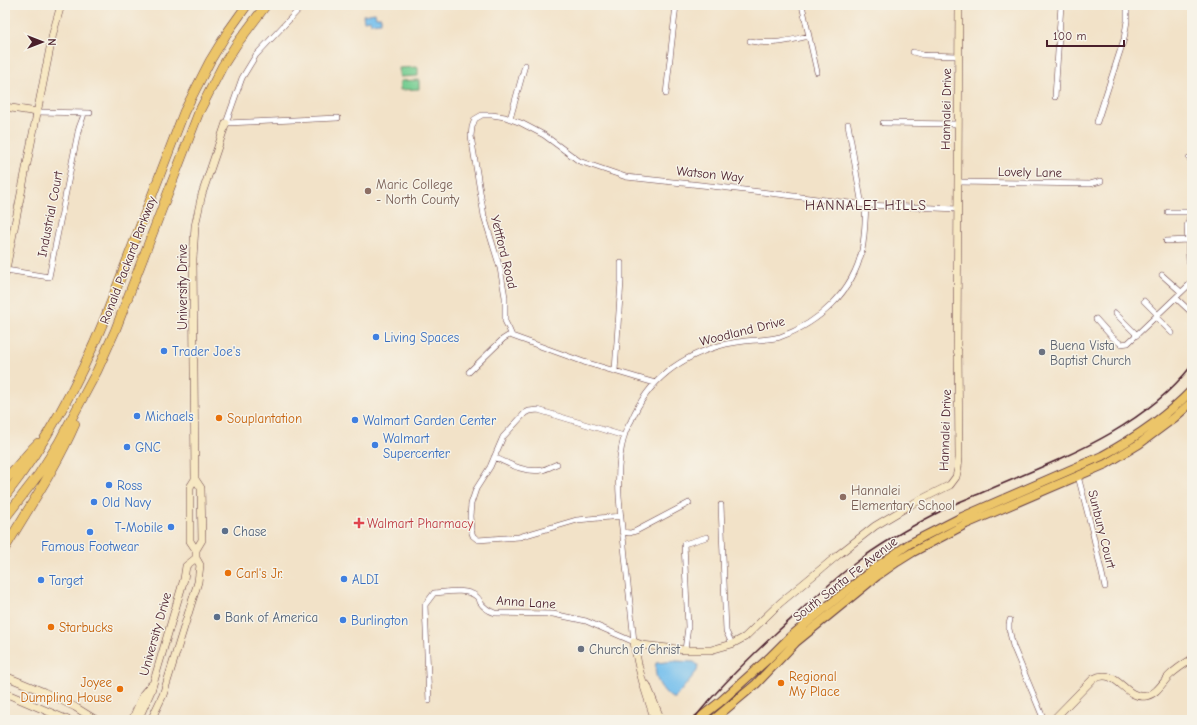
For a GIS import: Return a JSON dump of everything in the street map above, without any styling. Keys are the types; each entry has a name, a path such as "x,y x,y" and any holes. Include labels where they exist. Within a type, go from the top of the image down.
{"highway":[{"name":"Ronald Packard Parkway","path":"5,496 31,461 73,390 92,349 188,105 210,61 227,33 247,5"},
{"name":"Ronald Packard Parkway","path":"5,518 39,474 58,444 97,371 115,331 199,112 219,73 236,45 266,5"},
{"path":"5,548 35,500 69,439 97,371"},
{"path":"5,480 32,449 47,436"}],"main road":[{"name":"South Santa Fe Avenue","path":"697,720 754,672 791,636 872,570 903,548 962,517 1109,452 1134,438 1156,422 1192,390"},
{"name":"South Santa Fe Avenue","path":"713,720 756,684 796,642 877,576 913,552 965,525 1106,464 1139,444 1172,420 1192,402"},
{"path":"707,720 741,692 754,672"}],"street":[{"path":"6,272 53,33 61,5"},
{"name":"University Drive","path":"196,550 190,541 190,487 195,479 193,259 195,226 202,194 242,78 256,55 303,5"},
{"path":"666,94 676,5"},
{"path":"802,5 817,72"},
{"name":"Hannalei Drive","path":"634,642 685,650 711,650 732,644 745,637 780,603 838,554 875,526 912,504 950,485 956,477 959,458 957,351 959,5"},
{"path":"1055,98 1061,5"},
{"path":"1097,122 1124,39 1127,21 1127,5"},
{"path":"750,41 764,43 784,42 809,36"},
{"path":"913,52 923,55 959,56"},
{"path":"510,119 525,65"},
{"path":"5,107 37,112 90,113"},
{"name":"Industrial Court","path":"6,272 49,277 79,128 83,120 84,113"},
{"name":"Watson Way","path":"475,119 482,115 492,115 521,123 544,136 579,161 626,177 866,205 958,209"},
{"path":"226,123 338,118"},
{"name":"Yettford Road","path":"475,119 471,136 484,216 500,268 505,297 505,321 511,334"},
{"path":"884,123 958,124"},
{"name":"Woodland Drive","path":"655,720 643,687 643,680 637,662 634,642 618,482 619,460 624,436 637,406 661,376 678,364 699,353 727,344 781,336 806,325 827,310 840,296 854,272 861,252 866,205 861,200 848,124"},
{"name":"Lovely Lane","path":"958,182 1090,184 1101,181"},
{"path":"1168,212 1192,212 1188,226 1189,260 1192,266"},
{"path":"1166,241 1188,240"},
{"path":"615,371 621,263"},
{"path":"1162,275 1181,292"},
{"path":"1096,319 1112,337 1121,344 1128,343 1192,282"},
{"path":"1176,298 1192,313"},
{"path":"1144,301 1172,333"},
{"path":"1115,313 1137,335"},
{"path":"469,372 503,339 511,334 512,336 525,342 655,383"},
{"path":"621,516 577,520 519,537 478,540 473,536 471,530 470,516 471,504 476,489 490,467 503,437 525,413 538,410 624,436"},
{"path":"494,457 518,468 528,470 542,470 556,464"},
{"name":"Sunbury Court","path":"1078,476 1105,587"},
{"name":"University Drive","path":"151,720 163,695 198,582 200,565 196,558 196,550 202,540 201,488 195,479"},
{"path":"622,532 630,533 636,531 689,503"},
{"path":"721,505 726,631 732,644"},
{"path":"685,650 688,627 684,544 707,537"},
{"name":"University Drive","path":"138,720 154,682 184,579 186,566 196,558"},
{"name":"Anna Lane","path":"429,701 425,605 434,593 455,591 470,593 477,597 488,611 495,613 553,614 586,621 634,642"},
{"path":"1010,620 1009,629 1013,646 1044,720"},
{"path":"1053,720 1093,679 1097,677 1111,677 1131,694 1145,696 1157,690 1168,677 1192,659"},
{"path":"5,676 75,707 96,720"},
{"name":"Woodland Drive","path":"643,680 647,685 661,720"},
{"path":"132,720 144,693 154,682"},
{"path":"5,692 68,720"}],"green space":[{"path":"418,67 418,76 400,77 399,68"},
{"path":"419,80 419,89 400,90 400,81"}],"water":[{"path":"375,13 376,17 381,17 381,22 371,23 370,20 364,21 363,15"},
{"path":"676,661 694,662 698,665 697,671 675,698 672,698 661,687 655,668 656,663"}],"railway":[{"path":"693,720 723,685 755,653 824,589 864,557 895,536 949,506 1067,456 1095,442 1148,409 1171,388 1192,365"}],"place":[{"name":"Maric College - North County","path":"368,191"},
{"name":"Living Spaces","path":"376,337"},
{"name":"Trader Joe's","path":"164,351"},
{"name":"Buena Vista Baptist Church","path":"1042,352"},
{"name":"Michaels","path":"137,416"},
{"name":"Souplantation","path":"219,418"},
{"name":"Walmart Garden Center","path":"355,420"},
{"name":"Walmart Supercenter","path":"375,445"},
{"name":"GNC","path":"127,447"},
{"name":"Ross","path":"109,485"},
{"name":"Hannalei Elementary School","path":"843,497"},
{"name":"Old Navy","path":"94,502"},
{"name":"Walmart Pharmacy","path":"359,523"},
{"name":"T-Mobile","path":"171,527"},
{"name":"Chase","path":"225,531"},
{"name":"Famous Footwear","path":"90,532"},
{"name":"Carl's Jr.","path":"228,573"},
{"name":"ALDI","path":"344,579"},
{"name":"Target","path":"41,580"},
{"name":"Bank of America","path":"217,617"},
{"name":"Burlington","path":"343,620"},
{"name":"Starbucks","path":"51,627"},
{"name":"Church of Christ","path":"581,649"},
{"name":"Regional My Place","path":"781,683"},
{"name":"Joyee Dumpling House","path":"120,689"}],"district":[{"name":"HANNALEI HILLS","path":"866,205"}]}
